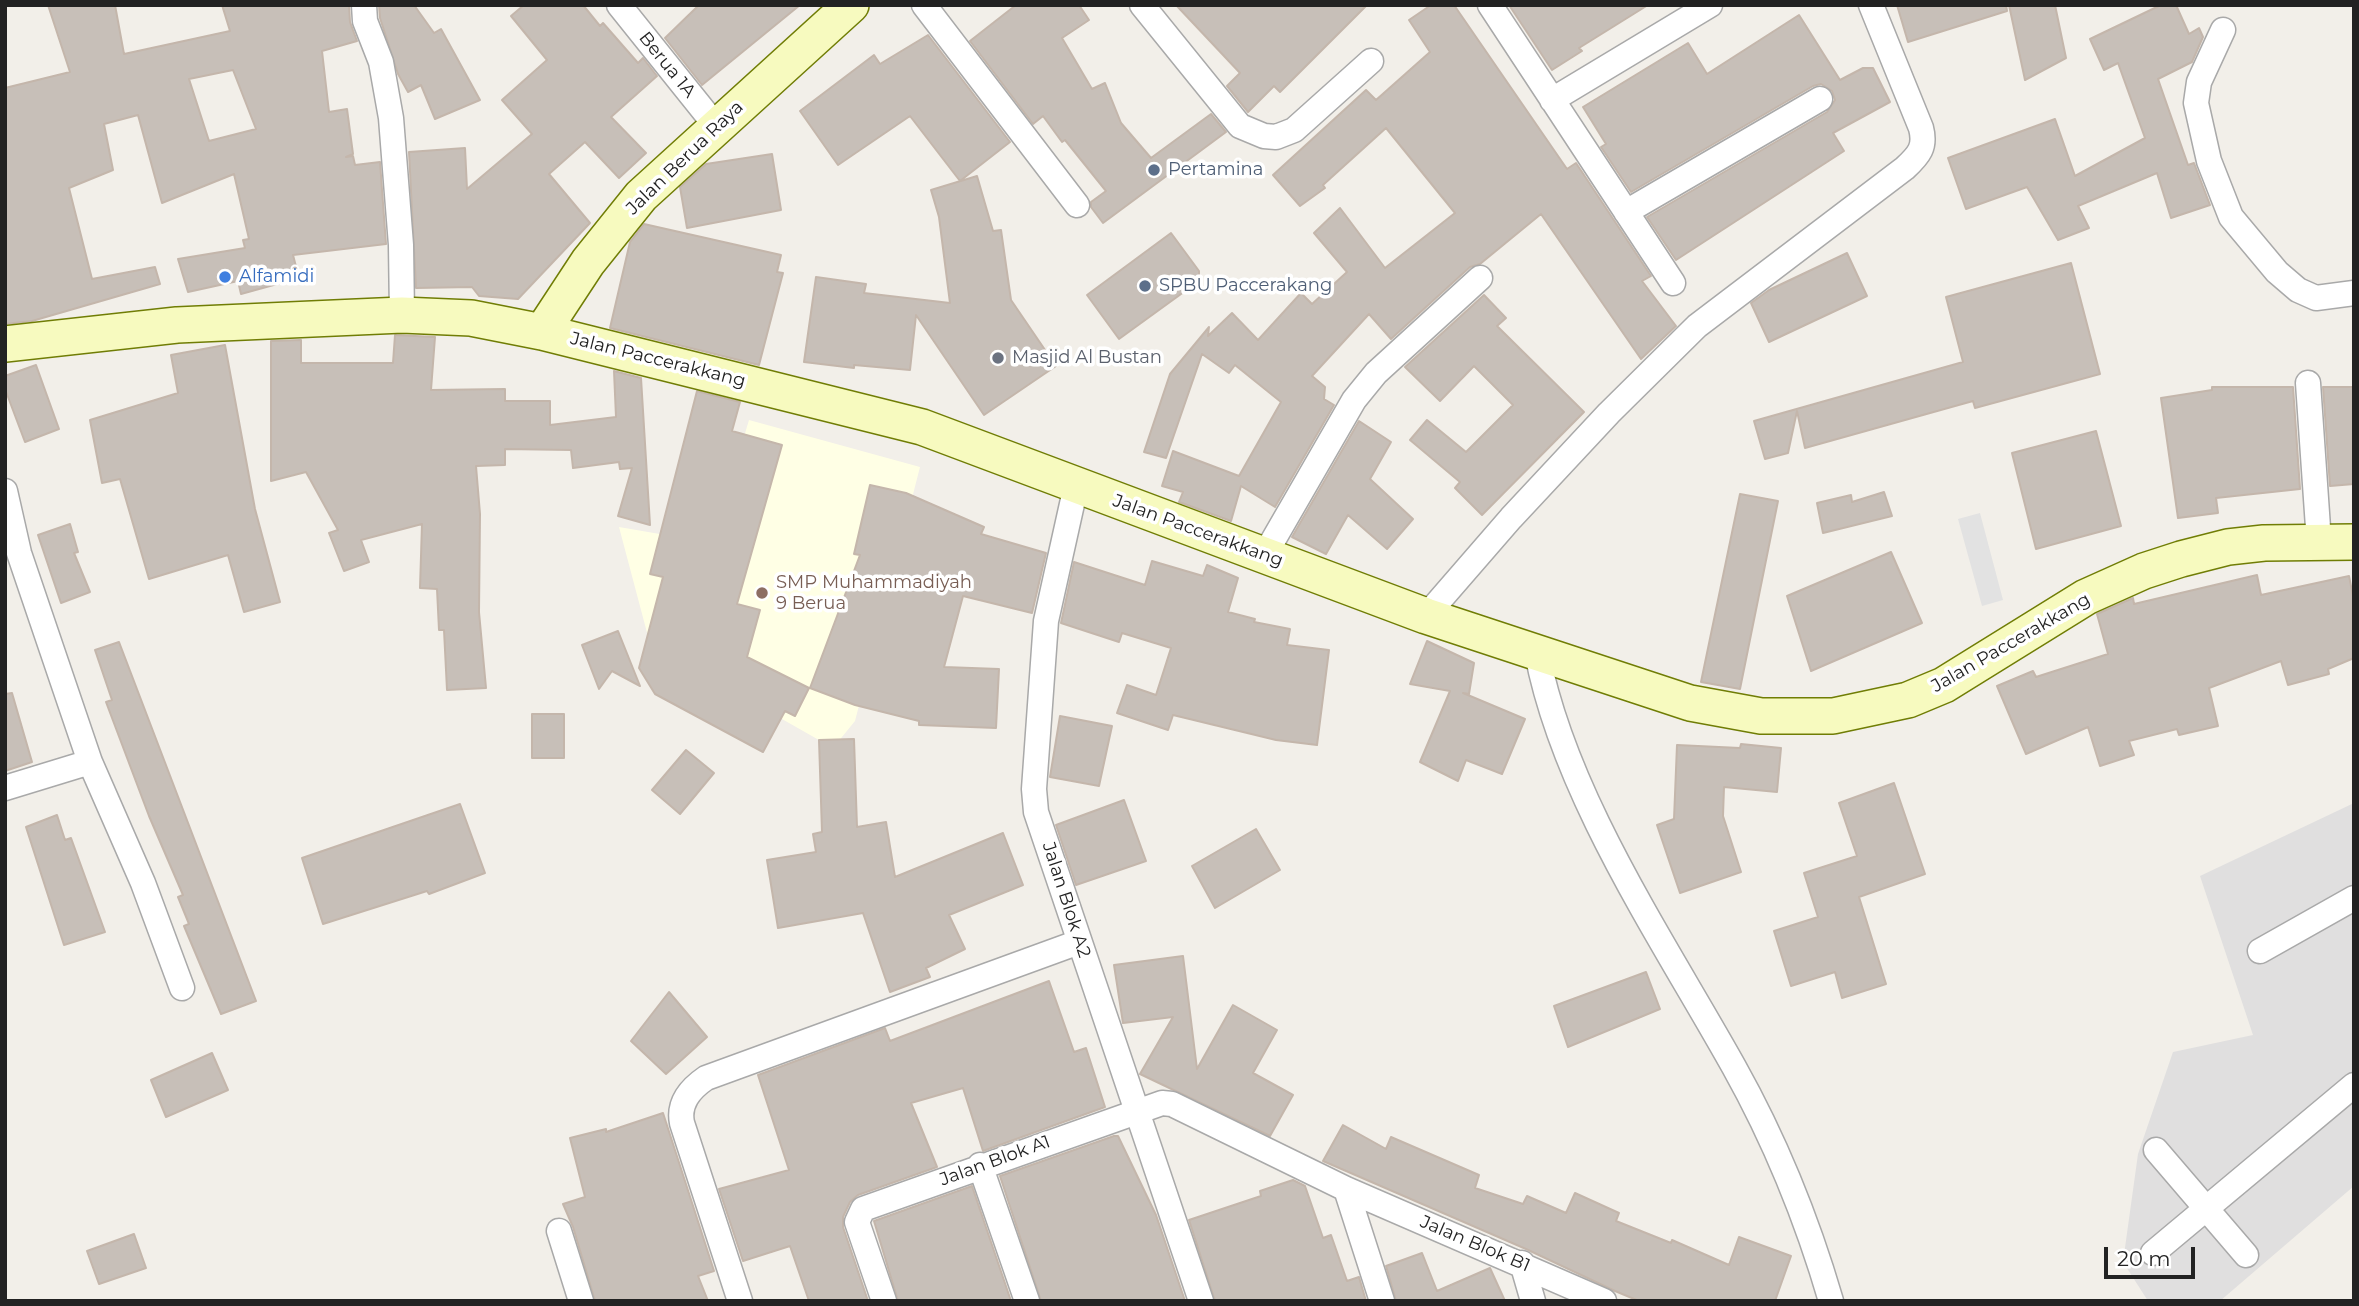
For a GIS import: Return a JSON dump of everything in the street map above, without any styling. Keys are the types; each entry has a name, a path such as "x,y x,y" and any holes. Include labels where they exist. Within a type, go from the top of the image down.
{"main road":[{"name":"Jalan Berua Raya","path":"542,332 588,262 632,206 716,126 851,5"},
{"name":"Jalan Paccerakkang","path":"5,344 177,325 402,315 471,318 542,332 922,427 1426,616 1690,703 1726,712 1761,716 1833,716 1908,700 1944,685 2086,597 2144,571 2228,547 2354,542"}],"street":[{"path":"363,5 365,21 380,62 391,118 401,245 402,315"},
{"name":"Berua 1A","path":"619,5 716,126"},
{"path":"924,5 1077,205"},
{"path":"1143,5 1240,126 1264,136 1276,137 1294,130 1371,61"},
{"path":"1490,5 1673,283"},
{"path":"1552,100 1710,5"},
{"path":"1426,616 1511,518 1609,413 1697,327 1905,168 1922,151 1925,141 1921,128 1871,5"},
{"path":"2223,30 2199,82 2196,103 2208,161 2231,217 2242,234 2277,272 2298,290 2316,298 2354,293"},
{"path":"1626,212 1820,99"},
{"path":"1264,556 1354,401 1376,373 1480,278"},
{"path":"2308,383 2319,542"},
{"name":"Jalan Blok A2","path":"1076,486 1046,621 1034,789 1036,811 1201,1301"},
{"path":"5,491 19,552 90,761 143,883 182,988"},
{"path":"1537,653 1546,701 1583,788 1625,876 1735,1069 1776,1147 1809,1227 1831,1301"},
{"path":"5,788 90,761"},
{"path":"2260,950 2354,898"},
{"path":"740,1301 680,1114 694,1086 706,1077 1079,942"},
{"path":"2153,1253 2354,1085"},
{"name":"Jalan Blok B1","path":"1138,1111 1153,1103 1172,1104 1346,1189 1604,1301"},
{"name":"Jalan Blok A1","path":"884,1301 857,1218 863,1209 1138,1111"},
{"path":"2155,1150 2246,1255"},
{"path":"981,1165 1027,1301"},
{"path":"1346,1189 1382,1301"},
{"path":"559,1231 581,1301"},
{"path":"1522,1264 1533,1301"}],"shaded area":[{"name":"SMP Muhammadiyah 9 Berua","path":"749,420 920,467 855,721 833,748 650,644 619,527 712,543"},
{"path":"1980,513 2003,600 1982,606 1958,519"},
{"path":"2354,803 2354,1186 2220,1301 2148,1301 2123,1262 2138,1154 2173,1052 2253,1035 2200,876"}],"building":[{"path":"48,5 115,5 124,54 230,31 222,5 349,5 350,22 357,41 322,51 329,112 347,109 353,154 346,157 353,156 355,165 380,162 386,244 293,255 299,278 241,294 238,281 188,292 178,259 245,248 243,240 249,239 234,174 162,203 138,115 104,124 113,170 69,188 92,279 155,267 160,284 32,321 5,324 5,88 70,72","holes":["233,70 256,129 209,141 189,79"]},
{"path":"379,5 414,5 434,33 441,29 480,100 435,119 421,85 408,92 398,74 380,18"},
{"path":"524,5 583,5 600,26 603,23 638,63 643,58 657,76 611,117 646,153 619,178 585,142 549,174 590,223 518,299 479,296 472,287 416,288 409,152 465,148 467,189 532,134 502,100 547,60 511,16"},
{"path":"699,5 800,5 702,85 665,38"},
{"path":"1016,5 1079,5 1089,20 1062,38 1092,89 1105,83 1121,123 1151,158 1211,114 1226,132 1103,223 1091,207 1091,202 1106,191 1065,140 1062,142 1043,116 1033,124 970,41"},
{"path":"1176,5 1367,5 1280,92 1274,86 1248,112 1227,86 1240,73"},
{"path":"1431,5 1454,5 1567,169 1576,163 1651,276 1642,281 1676,326 1641,359 1541,214 1480,264 1470,267 1391,339 1369,314 1312,376 1325,387 1324,399 1334,405 1275,507 1241,486 1231,521 1179,502 1183,492 1162,486 1173,451 1239,476 1281,402 1235,365 1229,373 1202,354 1166,458 1144,452 1170,374 1209,327 1208,336 1232,313 1258,340 1301,293 1312,304 1347,272 1314,233 1340,208 1385,268 1455,213 1386,128 1323,185 1325,188 1300,206 1273,175 1366,90 1376,100 1430,52 1409,20"},
{"path":"1509,5 1648,5 1579,48 1582,51 1552,70"},
{"path":"1897,5 2006,5 2007,11 1908,42"},
{"path":"2009,5 2055,5 2066,58 2025,80"},
{"path":"2161,5 2176,5 2189,34 2199,28 2203,37 2192,62 2158,79 2188,165 2194,163 2210,205 2171,218 2157,173 2078,206 2089,228 2058,240 2027,187 1966,209 1948,158 2055,119 2075,176 2145,138 2118,63 2104,70 2090,39"},
{"path":"1799,15 1840,80 1863,68 1873,68 1890,102 1833,133 1844,151 1676,260 1647,217 1827,112 1835,100 1832,91 1821,84 1813,86 1631,192 1601,147 1606,144 1583,107 1688,43 1707,74"},
{"path":"928,35 1010,142 960,181 910,116 838,165 800,111 874,55 880,64"},
{"path":"772,154 781,210 687,228 680,187 706,164"},
{"path":"977,176 993,231 1001,230 1011,300 1056,366 984,415 916,315 910,370 854,365 854,368 804,362 816,277 866,284 864,293 950,303 939,217 931,190"},
{"path":"644,224 781,255 777,272 783,273 759,365 610,328 630,242"},
{"name":"SPBU Paccerakang","path":"1171,233 1199,271 1199,281 1119,339 1087,295"},
{"path":"1847,253 1867,296 1769,342 1751,303 1769,290"},
{"path":"2071,263 2100,374 1975,408 1973,401 1805,448 1797,411 1788,453 1765,459 1754,421 1963,362 1946,297"},
{"path":"1484,295 1506,318 1497,326 1584,412 1482,515 1455,488 1460,482 1410,440 1427,420 1466,452 1513,405 1474,366 1440,401 1405,367"},
{"path":"395,335 435,337 431,390 505,389 505,401 550,401 550,425 616,417 614,371 641,378 650,525 618,516 632,468 620,469 619,462 573,468 571,450 505,449 505,465 476,466 480,514 479,612 486,688 447,690 444,630 439,630 437,589 420,588 422,524 361,540 369,562 344,571 329,533 338,530 306,472 271,481 271,341 301,340 301,363 393,363"},
{"path":"225,345 255,509 280,602 244,612 228,555 149,579 120,479 102,483 90,420 178,393 171,355"},
{"path":"36,365 59,429 25,442 5,389 5,376"},
{"path":"2212,387 2293,387 2300,489 2216,498 2218,513 2178,518 2161,398 2212,390"},
{"path":"2323,387 2354,387 2354,484 2330,486"},
{"path":"697,391 740,402 732,431 782,445 737,604 760,610 747,657 809,688 795,716 785,711 763,752 655,694 639,668 663,577 650,574"},
{"path":"1359,421 1391,442 1370,479 1413,519 1387,549 1348,515 1326,554 1292,537"},
{"path":"2096,431 2121,526 2036,549 2012,453"},
{"path":"870,485 906,493 984,527 981,534 1046,553 1032,613 963,596 944,667 999,669 996,728 919,725 919,721 855,705 810,688 860,555 854,554"},
{"path":"1884,492 1892,516 1823,533 1817,503 1851,495 1852,502"},
{"path":"1740,494 1778,501 1740,689 1701,682"},
{"path":"70,524 78,552 74,553 90,592 61,603 38,535"},
{"path":"1891,552 1922,623 1811,671 1787,596"},
{"path":"1152,561 1203,576 1207,565 1238,578 1228,612 1255,619 1254,622 1290,629 1287,645 1329,650 1317,745 1276,740 1173,715 1168,730 1117,713 1127,685 1156,695 1171,648 1122,633 1119,642 1061,623 1074,562 1145,585"},
{"path":"2257,575 2261,595 2349,576 2354,601 2354,658 2328,669 2329,674 2288,685 2281,661 2209,688 2218,726 2179,735 2177,729 2129,741 2134,755 2100,766 2088,727 2026,754 1997,686 2033,671 2036,677 2108,654 2097,614 2133,598 2134,604"},
{"path":"618,631 640,686 612,671 599,689 582,645"},
{"path":"1427,641 1474,663 1469,694 1463,693 1525,719 1502,774 1466,760 1458,781 1420,762 1450,691 1410,684"},
{"path":"119,642 256,1001 221,1014 184,926 189,924 178,897 183,895 149,816 106,702 112,700 95,650"},
{"path":"12,693 32,762 5,771 5,694"},
{"path":"532,714 564,714 564,758 532,758"},
{"path":"1060,716 1112,726 1099,786 1050,777"},
{"path":"854,739 857,827 886,822 895,877 1003,833 1023,885 949,915 965,949 926,968 930,977 890,992 863,913 778,928 767,860 816,852 813,834 822,832 819,740"},
{"path":"1741,744 1781,748 1777,792 1724,787 1723,816 1741,872 1680,893 1657,825 1674,819 1677,745 1740,748"},
{"path":"686,750 714,773 680,814 652,790"},
{"path":"1894,783 1925,874 1859,897 1886,984 1842,998 1835,972 1791,986 1774,931 1818,917 1804,873 1857,856 1839,803"},
{"path":"1124,800 1146,861 1076,885 1056,825"},
{"path":"460,804 485,873 429,894 427,891 323,924 302,858"},
{"path":"57,815 65,840 71,838 105,932 64,945 26,827"},
{"path":"1256,829 1280,870 1215,908 1192,866"},
{"path":"1183,956 1197,1069 1233,1005 1277,1030 1253,1073 1293,1095 1270,1136 1140,1074 1173,1017 1123,1023 1114,965"},
{"path":"1646,972 1660,1009 1568,1047 1554,1006"},
{"path":"1049,981 1074,1052 1086,1048 1105,1107 983,1151 963,1088 911,1103 937,1167 858,1195 850,1202 843,1217 843,1227 868,1301 809,1301 790,1246 743,1261 719,1189 789,1170 758,1075 885,1028 890,1041"},
{"path":"669,992 707,1037 666,1074 631,1041"},
{"path":"212,1053 228,1090 166,1117 151,1080"},
{"path":"663,1113 714,1271 698,1276 708,1301 595,1301 573,1227 563,1204 585,1197 570,1138 606,1129 606,1132"},
{"path":"1343,1125 1386,1149 1391,1137 1479,1175 1475,1188 1523,1204 1527,1196 1566,1213 1575,1193 1619,1213 1616,1221 1671,1243 1672,1240 1729,1265 1739,1237 1791,1256 1775,1301 1639,1301 1323,1161"},
{"path":"1118,1136 1156,1215 1185,1301 1041,1301 1000,1176"},
{"path":"1293,1180 1305,1186 1323,1238 1331,1235 1347,1281 1359,1277 1366,1301 1215,1301 1189,1220 1261,1196 1260,1191"},
{"path":"972,1186 1011,1301 898,1301 874,1221"},
{"path":"134,1234 146,1268 99,1284 87,1251"},
{"path":"1422,1253 1437,1291 1490,1268 1505,1301 1396,1301 1386,1266"}],"place":[{"name":"Pertamina","path":"1154,170"},
{"name":"Alfamidi","path":"225,277"},
{"name":"SPBU Paccerakang","path":"1145,286"},
{"name":"Masjid Al Bustan","path":"998,358"},
{"name":"SMP Muhammadiyah 9 Berua","path":"762,593"}]}
